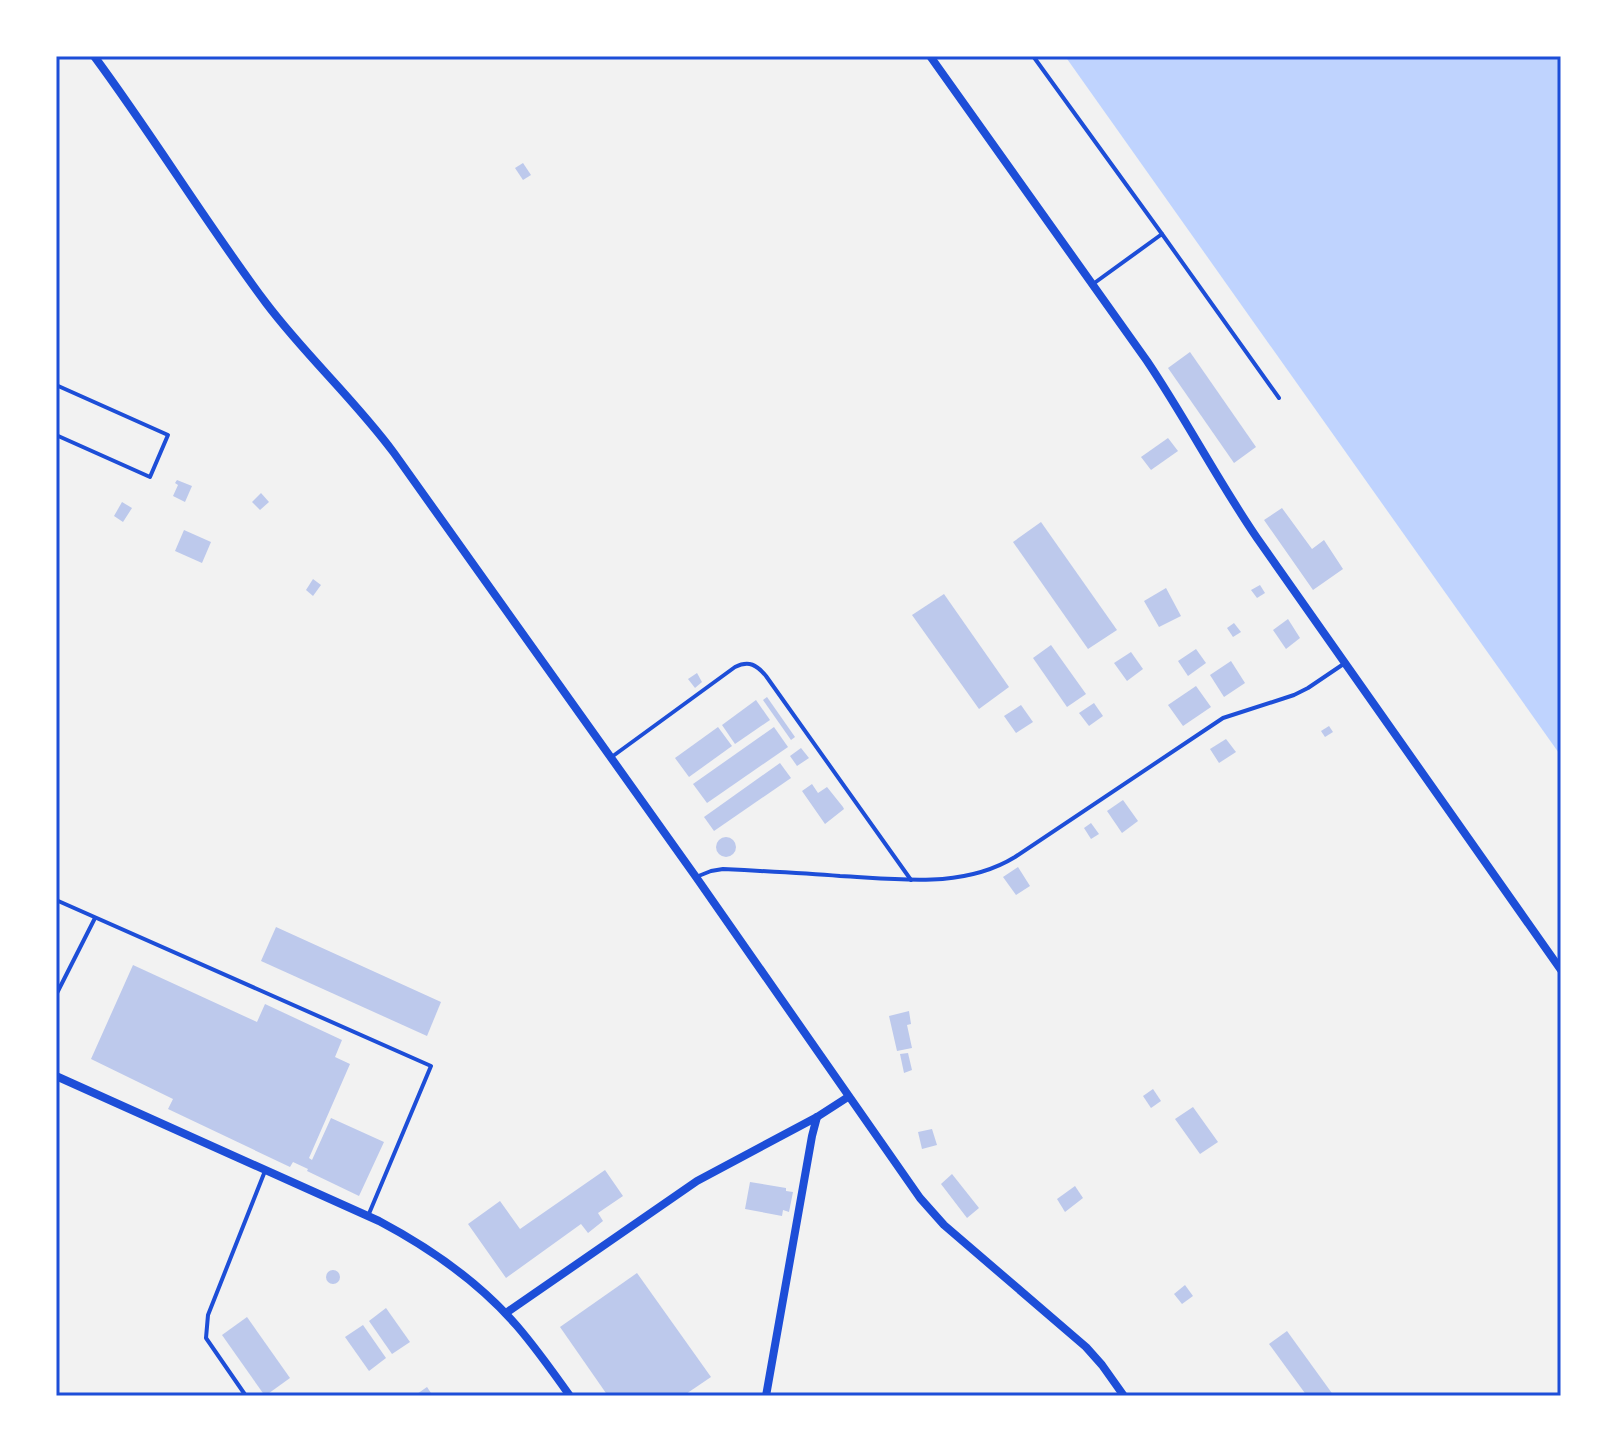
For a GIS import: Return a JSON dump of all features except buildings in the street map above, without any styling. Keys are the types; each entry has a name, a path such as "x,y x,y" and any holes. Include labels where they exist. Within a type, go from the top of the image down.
{"street":[{"path":"94,56 234,260 294,338 385,440 696,877 894,1164 936,1217 1086,1347 1124,1396"},
{"path":"930,56 1168,391 1242,515 1561,970"},
{"path":"56,1076 368,1216 433,1253 506,1313 570,1396"},
{"path":"506,1313 686,1188 848,1097"},
{"path":"766,1396 817,1117"}],"lane":[{"path":"1033,56 1279,398"},
{"path":"1093,284 1162,234"},
{"path":"56,385 168,435 150,477 56,435"},
{"path":"611,758 735,667 746,663 754,665 766,676 911,880"},
{"path":"696,877 723,869 911,880 972,874 1008,861 1223,718 1294,695 1345,663"},
{"path":"56,900 431,1066 368,1216"},
{"path":"56,995 95,918"},
{"path":"246,1396 206,1338 208,1315 266,1169"}],"water":[{"path":"1065,56 1561,56 1561,756"}]}
